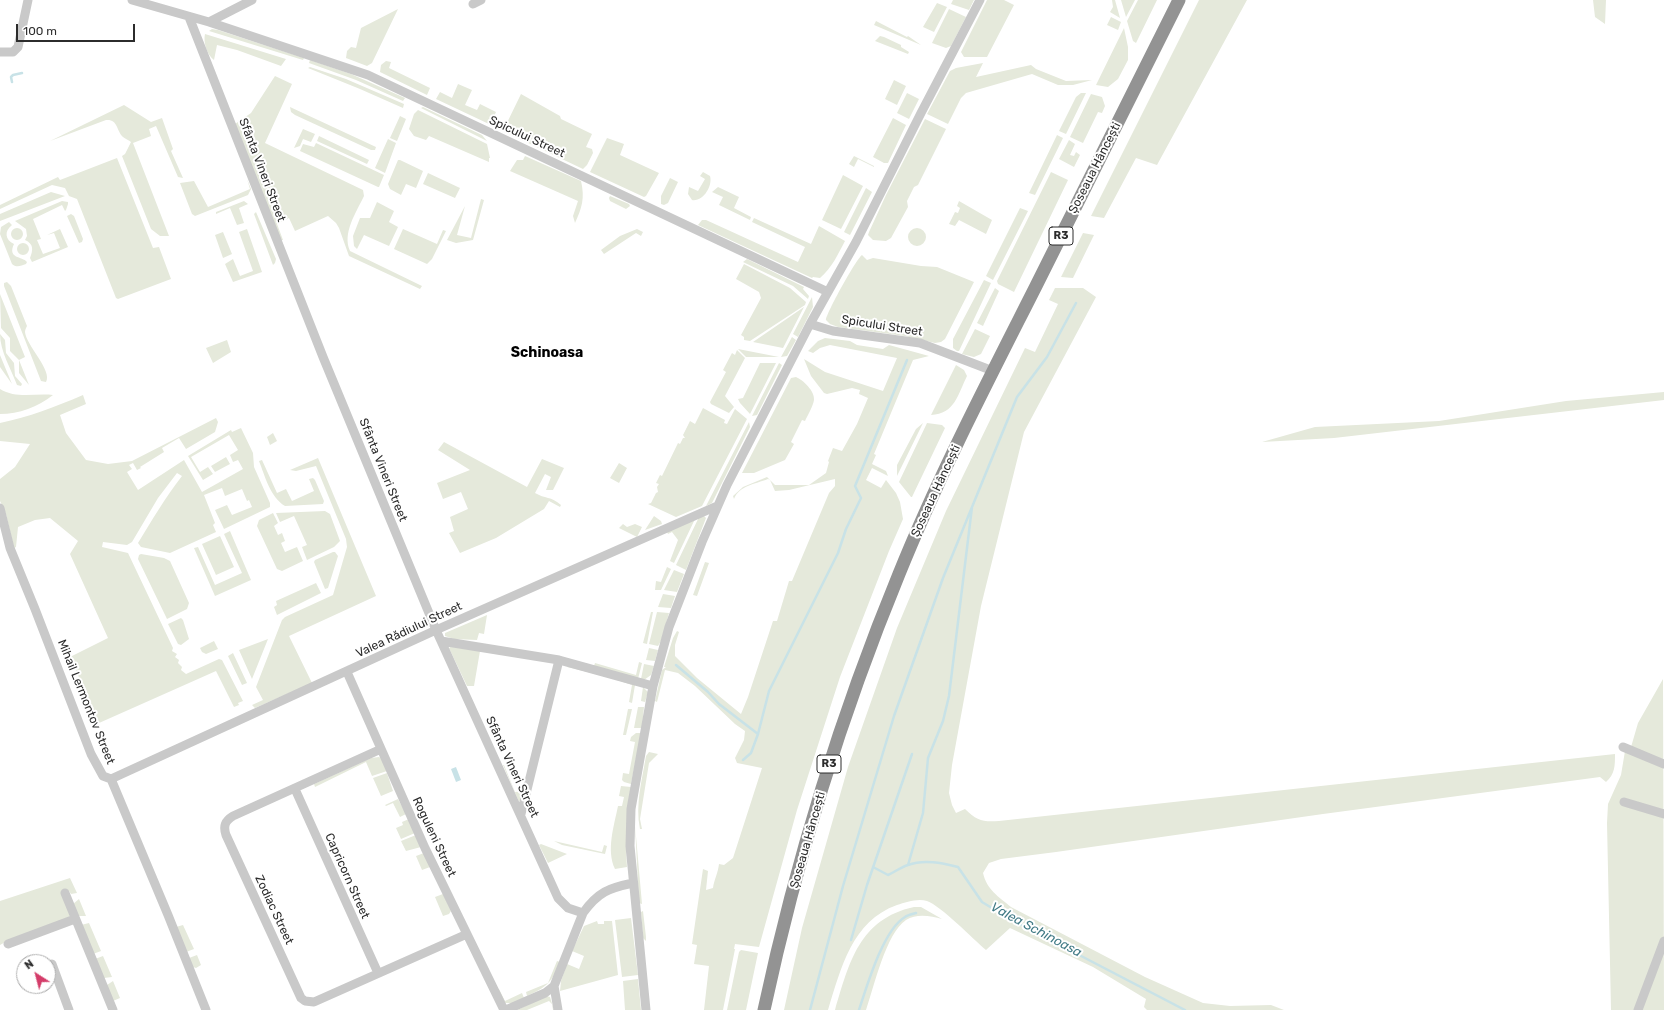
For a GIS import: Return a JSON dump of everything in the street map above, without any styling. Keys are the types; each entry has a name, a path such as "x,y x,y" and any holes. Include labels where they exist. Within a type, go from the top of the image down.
{"highway":[{"name":"Șoseaua Hâncești","path":"764,1010 775,957 800,864 842,728 881,618 959,440 1179,0"}],"street":[{"path":"0,52 12,52 18,47 28,0"},
{"name":"Spicului Street","path":"132,0 209,22 368,75 828,292"},
{"path":"209,22 252,0"},
{"path":"472,4 481,0"},
{"path":"646,1010 630,846 631,809 653,686 669,627 717,506 810,324 856,242 980,0"},
{"name":"Sfânta Vineri Street","path":"189,17 323,357 436,630 558,898 568,908 584,913"},
{"name":"Spicului Street","path":"810,324 833,331 920,343 993,371"},
{"name":"Valea Rădiului Street","path":"111,779 436,630 717,506"},
{"name":"Mihail Lermontov Street","path":"0,508 10,548 85,740 103,776 111,779 206,1010"},
{"name":"Valea Rădiului Street","path":"441,641 559,660 653,686"},
{"path":"520,814 559,660"},
{"name":"Roguleni Street","path":"347,672 425,848 505,1010"},
{"path":"1623,747 1664,764"},
{"name":"Zodiac Street","path":"381,749 228,819 224,829 301,998 305,1001 314,1002 467,934"},
{"name":"Capricorn Street","path":"295,789 378,973"},
{"path":"1624,802 1664,814"},
{"path":"505,1010 545,993 554,986 584,913 595,899 603,892 610,888 633,883"},
{"path":"65,893 113,1010"},
{"path":"8,944 75,919"},
{"path":"1638,1010 1664,941"},
{"path":"56,975 69,1010"},
{"path":"554,986 558,1010"}],"shaded area":[{"path":"953,0 974,0 969,10 951,4"},
{"path":"987,0 1004,0 1014,5 987,57 964,57 961,52"},
{"path":"1112,0 1115,0 1120,18 1110,12 1113,7"},
{"path":"1121,0 1135,0 1126,17"},
{"path":"1138,0 1157,0 1136,43 1133,41 1127,21"},
{"path":"1199,0 1247,0 1157,165 1136,158 1104,218 1091,216"},
{"path":"1593,0 1606,0 1605,24 1595,17"},
{"path":"937,3 947,7 934,32 923,27"},
{"path":"398,9 372,63 367,66 346,58 347,51 351,47 356,48 361,28"},
{"path":"949,9 966,17 951,46 946,48 932,43"},
{"path":"1111,17 1121,22 1118,30 1107,25"},
{"path":"876,21 907,37 908,36 921,45 874,25"},
{"path":"1124,28 1128,47 1128,60 1118,79 1108,87 1096,85"},
{"path":"212,29 304,58 303,60 209,31"},
{"path":"205,34 286,59 281,66 237,50 217,45 214,60 209,55 206,48"},
{"path":"880,36 901,45 901,47 909,52 908,54 875,41"},
{"path":"310,60 351,74 405,98 403,101 356,80 309,63"},
{"path":"386,61 391,62 389,68 430,88 427,95 380,72 381,65"},
{"path":"983,63 976,77 1031,65 1036,69 1066,81 1092,80 1073,85 1058,85 1032,74 966,93 961,98 948,124 927,114 950,71 956,68"},
{"path":"310,67 346,79 404,104 403,108 308,68"},
{"path":"275,76 292,84 265,143 363,190 364,196 349,230 348,244 350,251 422,286 420,289 349,256 339,228 328,216 295,231 289,218 277,224 283,240 279,241 235,124 251,113"},
{"path":"894,80 906,86 897,105 885,99"},
{"path":"458,84 472,90 465,105 477,110 480,104 496,112 491,123 489,124 436,99 440,92 452,98"},
{"path":"907,93 919,99 909,119 897,113"},
{"path":"1081,93 1086,93 1066,134 1059,131 1076,97"},
{"path":"521,94 560,116 561,119 592,134 586,147 592,149 593,153 587,165 583,169 503,131"},
{"path":"1091,94 1102,97 1105,106 1102,113 1098,112 1083,143 1070,137"},
{"path":"124,105 151,122 162,118 173,149 171,151 183,178 178,177 156,126 149,129 151,136 133,143 169,236 160,236 151,229 122,156 125,154 131,142 123,137 113,121 106,120 50,141"},
{"path":"290,107 376,147 375,150 371,150 295,115 291,112"},
{"path":"423,107 482,135 487,141 421,108"},
{"path":"418,110 487,144 490,158 489,162 429,136 426,140 414,136 409,129 414,114"},
{"path":"400,116 406,119 397,141 390,138"},
{"path":"893,118 906,125 888,163 884,163 873,157"},
{"path":"925,119 946,129 918,185 914,187 907,201 908,207 891,238 886,241 873,240 868,235 869,232"},
{"path":"303,129 315,134 311,142 303,139 300,146 294,148"},
{"path":"1057,135 1063,138 1035,195 1029,193"},
{"path":"319,136 369,160 367,164 317,141"},
{"path":"607,138 624,144 620,155 659,173 646,196 644,197 590,172"},
{"path":"388,139 396,143 385,173 375,168"},
{"path":"1069,140 1075,144 1070,155 1074,156 1076,152 1080,155 1074,167 1059,159"},
{"path":"316,143 384,175 379,187 300,151 303,144 314,147"},
{"path":"525,156 581,181 583,193 582,203 575,223 573,216 578,201 510,171 517,160 523,160"},
{"path":"854,156 874,167 858,159 854,167 849,164"},
{"path":"117,158 153,248 159,247 171,279 118,299 116,298 77,199 69,196 65,188 52,185 0,209 0,205 58,177 60,180"},
{"path":"398,160 423,171 416,188 406,184 401,195 390,189 388,184"},
{"path":"703,172 710,176 711,180 709,189 700,198 692,200 688,194 689,187 698,191 705,179 700,176"},
{"path":"1051,172 1068,180 1014,292 998,284 997,281"},
{"path":"428,173 460,188 455,198 423,184"},
{"path":"843,175 863,186 841,229 822,220"},
{"path":"670,178 678,182 668,203 664,205 661,204 661,196"},
{"path":"247,179 251,189 248,195 195,216 192,214 180,183 194,181 208,207 250,189"},
{"path":"718,187 739,197 734,208 751,217 750,220 719,205 723,197 712,192"},
{"path":"866,188 872,192 850,235 844,232"},
{"path":"51,192 65,196 0,221 0,214"},
{"path":"610,196 629,204 630,206 626,209 610,201"},
{"path":"481,199 484,200 473,240 456,243 447,240 465,206 457,235 471,238"},
{"path":"62,201 68,202 65,211 62,205 33,219 41,239 37,240 43,254 60,248 54,233 47,235 60,229 68,247 32,262 30,258 32,250 31,245 25,240 27,236 26,229 15,221"},
{"path":"244,201 248,204 239,208 244,223 237,225 230,208 216,214 216,212"},
{"path":"959,201 992,220 986,234 959,220 955,226 949,224 955,212 958,213 960,208 957,206"},
{"path":"377,202 394,211 389,222 398,227 389,246 364,235 357,249 354,246 353,236 360,218 370,218"},
{"path":"1020,208 1028,211 993,280 986,276"},
{"path":"256,212 276,259 273,265 254,214"},
{"path":"71,214 74,216 83,239 82,242 79,243 67,216"},
{"path":"754,218 811,244 819,226 845,241 828,270 820,278 812,278 698,225 702,220 706,220 798,262 805,247 752,222"},
{"path":"9,222 12,225 9,227 7,238 14,244 12,252 14,255 27,262 26,264 20,266 15,266 12,264 0,234 1,227"},
{"path":"17,228 21,230 23,234 21,238 17,240 13,238 11,234 13,230"},
{"path":"917,228 923,231 926,237 923,243 917,246 911,243 908,237 911,231"},
{"path":"247,229 262,272 233,282 225,264 233,259 240,276 253,271 239,232"},
{"path":"403,229 437,244 443,230 446,231 432,259 427,264 394,249"},
{"path":"637,229 643,232 641,236 636,233 604,254 601,250 620,236"},
{"path":"223,232 232,254 223,258 215,235"},
{"path":"1083,233 1094,235 1073,278 1061,277"},
{"path":"23,243 27,245 29,249 27,253 23,255 19,253 17,249 19,245"},
{"path":"862,255 867,260 873,258 921,266 937,267 974,282 945,339 941,342 935,343 905,336 838,327 830,324 826,320 842,287"},
{"path":"747,259 804,287 803,289 809,296 808,299 793,286 743,262"},
{"path":"744,264 790,288 806,302 805,305 750,341 744,340 744,337 741,335 761,298 759,292 736,279"},
{"path":"984,280 991,283 959,351 957,351 953,348 953,339"},
{"path":"7,282 11,286 27,326 25,330 26,337 46,371 46,382 41,381 4,286 4,283"},
{"path":"995,288 999,291 983,326 977,323"},
{"path":"1055,288 1083,288 1096,297 1024,432 981,606 952,765 949,793 956,813 965,809 980,820 999,821 1615,754 1615,766 1613,773 1606,782 1600,777 1001,859 989,863 983,873 990,888 997,896 1011,907 1145,977 1203,1003 1230,1006 1271,1005 1284,1010 1147,1010 1144,1007 1146,999 1093,967 1010,928 986,950 940,909 927,901 920,900 897,905 882,912 869,922 850,948 838,978 828,1010 784,1010 802,928 848,767 897,628 946,511 1025,348 1035,352 1058,304 1049,300"},
{"path":"0,294 25,357 19,360 10,351 10,338 1,328"},
{"path":"812,297 813,307 798,337 793,334"},
{"path":"804,307 783,348 753,342"},
{"path":"975,329 990,336 981,354 974,357 962,354"},
{"path":"0,334 5,340 6,353 14,363 15,376 22,384 21,386 17,385 6,360 0,340"},
{"path":"792,337 796,340 787,356 781,357"},
{"path":"825,338 850,341 857,345 883,349 889,345 929,356 913,360 874,454 876,455 872,464 886,471 888,476 872,468 866,480 881,488 886,480 896,493 900,502 903,519 840,677 797,810 759,947 735,944 723,1010 704,1010 709,966 694,964 697,945 692,944 703,869 708,871 706,890 713,888 719,864 724,865 733,858 762,768 737,763 735,758 744,740 745,731 735,724 695,686 678,673 665,670 657,702 655,701 662,670 666,667 664,667 673,638 677,631 679,632 675,645 675,656 697,678 741,714 773,621 777,621 789,581 792,581 829,493 835,486 835,479 789,490 775,491 770,480 775,485 809,485 826,473 828,461 833,448 842,451 857,424 868,398 859,394 860,390 852,388 827,394 824,393 811,376 804,359 825,372 883,391 897,358 830,345 820,348 813,353 808,351 818,341"},
{"path":"227,340 231,352 213,363 206,348"},
{"path":"738,349 779,357 746,357"},
{"path":"737,350 745,358 725,396 734,407 729,413 711,404 710,402 726,372 723,370 732,353 735,355"},
{"path":"0,355 12,384 0,367"},
{"path":"19,360 29,385 19,373"},
{"path":"760,363 776,363 750,414 738,399 743,398"},
{"path":"779,363 782,365 757,415 752,416"},
{"path":"956,365 964,370 967,376 955,402 945,411 939,414 931,415"},
{"path":"796,377 805,383 811,390 814,400 812,408 805,421 802,420 791,442 794,444 785,460 754,473 742,473 791,378"},
{"path":"0,389 19,395 53,395 28,409 14,413 0,414"},
{"path":"1664,392 1664,400 1334,438 1262,442 1315,427 1439,421 1566,401"},
{"path":"83,395 86,404 60,415 66,433 86,460 108,464 132,461 216,418 218,422 215,432 186,449 179,438 162,448 164,452 140,467 141,468 137,470 133,463 129,465 132,469 127,472 138,490 184,460 202,492 243,469 238,460 233,462 230,455 238,450 229,435 191,457 200,472 208,467 213,474 203,480 188,456 231,430 232,432 241,428 253,453 254,467 270,503 270,507 224,529 215,510 227,505 232,515 252,507 249,500 247,501 242,489 225,496 222,488 204,495 215,523 213,525 216,532 170,553 141,547 138,543 164,501 182,476 177,473 158,498 132,542 127,545 103,542 102,547 128,553 173,648 172,651 177,654 175,657 179,660 178,663 182,667 181,670 186,674 219,659 222,660 243,701 238,703 239,705 234,707 216,671 99,723 70,657 108,638 70,554 78,541 50,518 35,520 18,527 16,547 14,548 6,514 0,501 0,479 15,467 30,444 0,441 0,423 42,411"},
{"path":"703,408 725,420 724,423 727,424 735,409 747,419 702,506 676,517 648,504 651,503 658,492 657,487 659,484 656,483 660,475 662,476 678,443 680,444 683,438 685,438 683,435 690,421 695,424"},
{"path":"749,422 750,427 712,503 706,506"},
{"path":"923,423 897,476 897,465 916,429"},
{"path":"927,423 942,425 945,428 911,497 899,482"},
{"path":"273,433 277,441 270,445 267,437"},
{"path":"444,442 527,487 542,459 564,468 553,490 546,490 551,477 545,474 535,493 554,500 561,505 560,507 549,501 544,509 496,538 460,553 449,533 454,531 450,517 468,509 461,492 443,499 437,483 470,470 438,450"},
{"path":"226,457 230,464 215,472 211,466"},
{"path":"318,458 376,596 289,636 312,683 255,708 252,705 263,700 256,687 282,620 285,617 333,595 347,547 346,539 316,466 296,471 290,470"},
{"path":"262,460 277,493 286,489 292,501 314,491 309,479 313,478 324,501 323,504 285,506 275,497 269,486 259,461"},
{"path":"619,463 627,468 619,483 610,478"},
{"path":"767,477 770,480 768,479 744,488 736,495 734,499 733,496 743,487"},
{"path":"325,511 330,514 340,541 334,547 307,560 302,547 307,545 294,516 280,522 276,513"},
{"path":"273,513 278,523 274,526 278,535 282,533 285,541 281,543 285,552 297,547 303,561 282,571 277,569 257,526 259,520"},
{"path":"654,516 661,521 662,524 645,530"},
{"path":"704,516 706,518 686,570 676,565 699,517"},
{"path":"695,519 674,563 670,561 678,540 672,532 668,534 667,532"},
{"path":"623,524 627,527 635,524 642,527 637,537 619,528"},
{"path":"230,531 251,580 215,596 194,548 198,547 215,585 242,573 224,534"},
{"path":"220,536 234,567 216,575 202,544"},
{"path":"335,552 338,556 328,588 325,589 314,562 315,560"},
{"path":"141,554 164,558 170,561 189,603 187,609 167,619 138,559 139,555"},
{"path":"705,562 709,563 697,596 693,595"},
{"path":"667,567 671,569 661,590 655,590 656,581 661,582"},
{"path":"674,570 684,574 677,592 664,590"},
{"path":"316,583 321,593 277,615 274,607 277,605 276,601"},
{"path":"663,594 675,596 671,608 658,607"},
{"path":"651,612 653,612 647,644 643,643"},
{"path":"657,612 669,613 661,641 658,646 649,644"},
{"path":"487,615 484,634 479,633 477,640 454,639 445,636 445,633"},
{"path":"181,618 189,639 181,645 178,644 168,624"},
{"path":"268,639 252,679 239,650"},
{"path":"214,641 218,649 206,654 202,652 200,648"},
{"path":"452,646 480,651 474,686 467,686 449,648"},
{"path":"649,648 658,650 655,661 646,660"},
{"path":"233,653 247,683 242,685 228,656"},
{"path":"639,662 642,663 638,679 594,666 595,663 636,675"},
{"path":"644,664 654,666 651,675 644,680 641,679"},
{"path":"570,666 610,676 635,685 632,703 629,702 632,685 608,677 567,667"},
{"path":"1663,679 1664,1010 1611,1010 1607,823 1608,804 1621,775 1625,751 1629,754 1638,723"},
{"path":"643,687 648,692 645,702 641,701"},
{"path":"638,707 644,707 642,728 634,728"},
{"path":"628,709 632,709 626,735 623,735"},
{"path":"636,733 641,733 631,784 622,780 623,773 629,774 635,742 630,741 631,737"},
{"path":"649,752 658,754 649,763 640,819 642,829 640,829 638,811 640,792 646,756"},
{"path":"379,757 382,759 387,771 372,776 366,762 315,787 314,784 371,758"},
{"path":"503,765 515,792 524,791 519,802"},
{"path":"387,773 393,791 381,796 373,778"},
{"path":"621,786 631,787 628,807 626,847 627,867 615,869 612,862 611,846 618,806 622,806 624,797 619,796"},
{"path":"398,799 406,814 400,817 393,803 386,806 385,805"},
{"path":"409,819 415,833 401,839 396,828 403,825 402,822"},
{"path":"635,825 642,904 639,903"},
{"path":"416,835 421,847 406,851 401,841"},
{"path":"554,841 602,852 604,845 607,846 605,854 562,845"},
{"path":"541,844 567,854 548,863 539,845"},
{"path":"424,853 430,867 422,870 416,856"},
{"path":"70,878 77,893 71,894 69,891 62,894 70,916 68,918 9,940 0,945 0,901"},
{"path":"443,894 451,911 449,914 443,916 435,897"},
{"path":"79,899 86,916 77,916 73,904"},
{"path":"914,907 921,907 942,919 929,916 915,916 906,920 892,936 877,975 866,1010 835,1010 846,976 859,945 869,932 880,922 895,913"},
{"path":"643,911 646,941 643,938 641,912"},
{"path":"631,918 638,975 622,977 615,920"},
{"path":"597,921 598,924 604,924 604,921 612,921 618,975 560,991 561,981 567,964 579,969 584,956 572,951 584,926"},
{"path":"89,923 101,951 93,954 81,925"},
{"path":"183,925 194,949 186,952 176,927"},
{"path":"741,950 758,953 746,1010 727,1010 739,952"},
{"path":"197,955 201,965 196,968 193,967 189,958"},
{"path":"103,956 112,977 104,978 95,959"},
{"path":"557,961 560,962 554,974 548,983"},
{"path":"638,979 641,1010 625,1010 623,981"},
{"path":"113,981 120,998 113,1001 107,985"},
{"path":"548,983 544,987 527,996 526,992"},
{"path":"499,989 505,1001 522,993 524,998 514,1003 505,1003 498,990"},
{"path":"547,996 550,997 554,1010 549,1001 527,1010 517,1010"}],"water":[{"path":"456,767 461,780 456,782 451,769"}],"waterway":[{"path":"12,82 11,77 13,75 22,73"},
{"path":"810,1010 843,886 894,716 943,578 1017,397 1047,357 1076,303"},
{"path":"743,760 751,753 758,734 769,691 838,553 846,529 861,498 855,486 907,360"},
{"path":"908,865 923,813 928,758 943,721 949,696 972,507"},
{"name":"Valea Schinoasa","path":"676,665 708,692 719,704 758,734"},
{"path":"851,940 867,885 912,754"},
{"name":"Valea Schinoasa","path":"873,867 888,875 905,866 920,862 939,863 958,867 982,902 1010,919 1185,1010"},
{"path":"859,1010 871,973 890,934 897,924 905,917 916,913"}],"district":[{"name":"Schinoasa","path":"547,353"}]}
